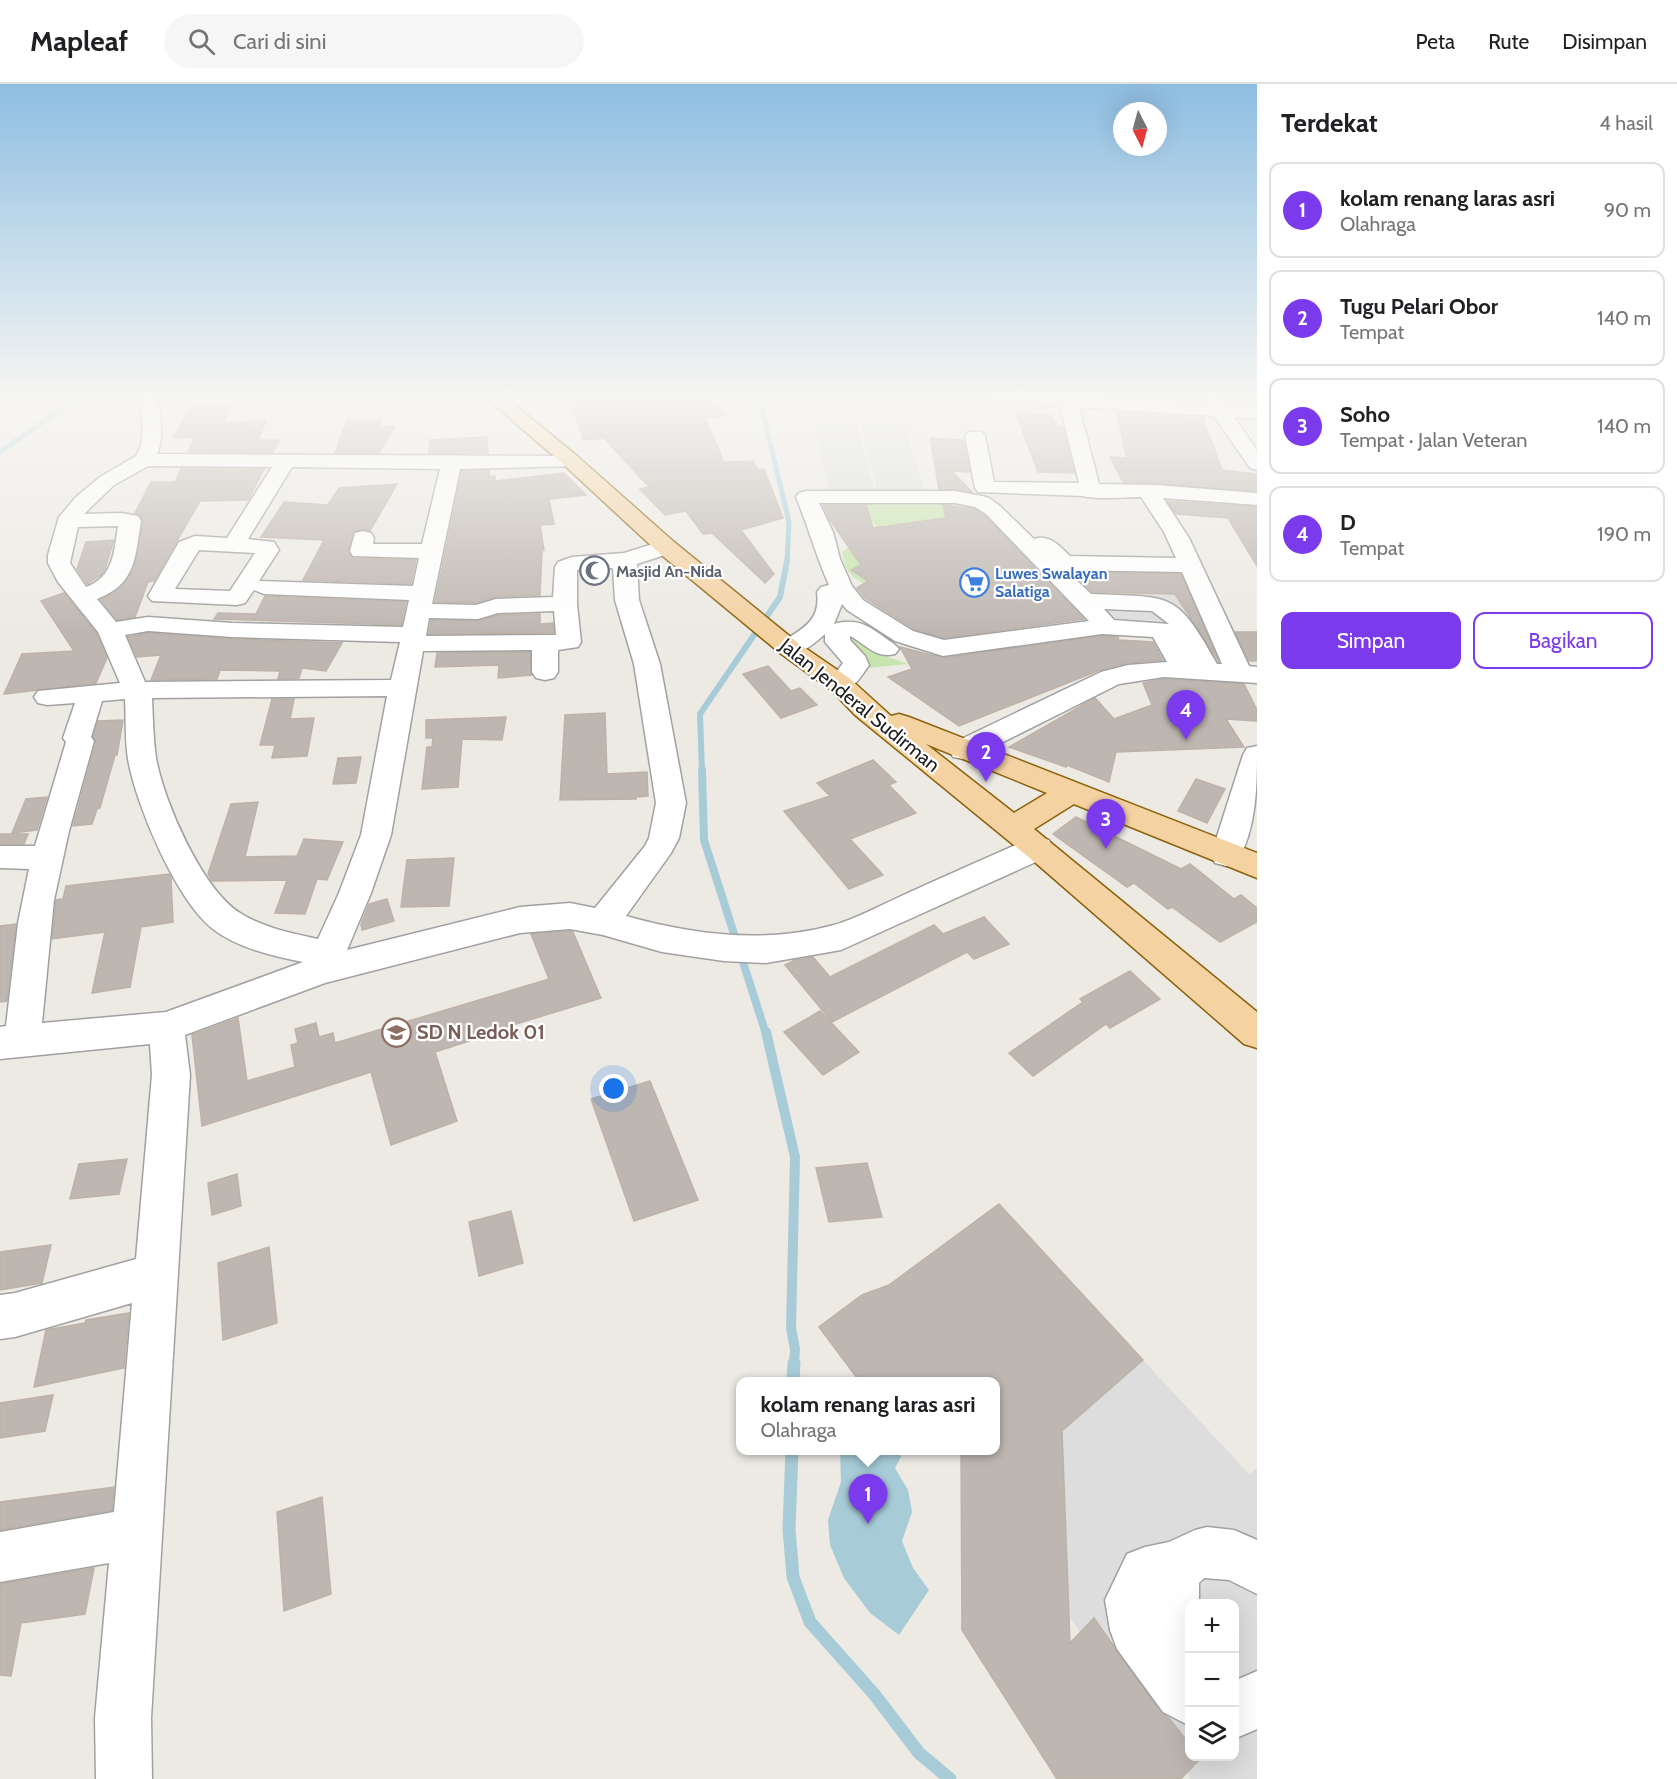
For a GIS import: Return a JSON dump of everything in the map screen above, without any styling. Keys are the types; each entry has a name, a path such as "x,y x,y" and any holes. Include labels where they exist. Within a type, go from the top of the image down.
{"main road":[{"name":"Jalan Jenderal Sudirman","path":"587,475 666,547 789,648 840,684 864,709 1014,828 1257,1033"},
{"path":"864,709 1257,866"},
{"path":"1014,828 1070,793"}],"street":[{"path":"120,475 94,491 69,521 62,539 59,563 70,582 110,630 133,684 138,690 145,775 200,894 227,921 244,932 325,962"},
{"path":"234,544 277,475"},
{"path":"325,962 376,835 402,688 449,475"},
{"path":"983,475 986,488 1064,563 1188,565"},
{"path":"1087,475 1091,492"},
{"path":"986,488 1148,492 1257,499"},
{"path":"1148,492 1160,511 1167,516 1188,565 1248,674"},
{"path":"940,649 904,636 855,605 842,587 824,553 806,497 967,498 982,502 993,510 1084,601 1106,625 1104,627"},
{"path":"69,521 121,519 130,521 125,541 127,548 114,579 106,586 83,596"},
{"path":"363,538 362,551 433,552"},
{"path":"545,672 562,651 566,567 572,564 626,560 666,547"},
{"path":"789,648 808,636 825,621 832,606 821,572 824,553"},
{"path":"603,922 656,853 664,838 671,802 647,664 627,600 624,571 626,560"},
{"path":"264,587 562,651"},
{"path":"1084,601 1156,604 1166,607 1180,622 1196,670"},
{"path":"110,630 148,624 232,630 418,619 478,612 496,606 565,604"},
{"path":"316,610 418,619"},
{"path":"840,684 856,665 856,661 837,642 838,631 852,627 901,657 926,654 940,649 1104,627 1162,630 1196,670"},
{"path":"963,750 1110,678 1155,669 1248,674"},
{"path":"47,697 138,690 402,688"},
{"path":"10,1042 26,1021 33,927 57,817 80,741 77,738 91,693"},
{"path":"1226,855 1257,755"},
{"path":"10,1042 166,1027 325,962 520,920 570,916 603,922 662,939 724,948 766,950 814,944 841,937 1038,848"},
{"path":"0,857 48,858"},
{"path":"124,1779 123,1718 171,1074 166,1027"},
{"path":"0,1317 157,1275"},
{"path":"0,1557 138,1533"},
{"path":"1185,1640 1180,1632 1173,1607 1173,1584 1181,1566 1195,1554 1212,1550 1234,1555 1256,1567"},
{"path":"1181,1566 1145,1572 1131,1600 1136,1630 1185,1695"},
{"path":"1239,1692 1257,1697"},
{"path":"1239,1709 1257,1697"}],"green space":[{"path":"866,501 964,504 983,513 876,527 870,517"},
{"path":"850,546 874,559 851,570 868,581 863,583 858,580 846,567 842,552"},
{"path":"846,633 890,658 908,664 867,668 867,656 852,644"}],"shaded area":[{"path":"826,475 871,475 875,491 829,491"},
{"path":"873,475 920,475 925,492 877,491"},
{"path":"1078,591 1201,595 1213,624 1107,618"},
{"path":"1143,1360 1249,1474 1257,1468 1257,1779 1190,1779 1187,1772 1195,1761 1239,1761 1239,1599 1185,1599 1185,1740 1095,1618 1080,1632 1069,1616 1062,1431"}],"water":[{"path":"840,1455 901,1455 895,1468 908,1490 912,1512 902,1541 913,1568 929,1590 899,1635 870,1613 844,1578 830,1545 828,1520 841,1482"}],"building":[{"path":"178,475 261,475 248,500 200,501 154,581 148,582 135,617 117,620 101,600 121,587 134,569 143,521 140,515 135,513 151,482 175,482"},
{"path":"461,475 495,476 495,481 566,475 586,495 549,499 554,524 540,525 544,550 542,551 540,595 496,597 476,603 435,602"},
{"path":"638,475 766,475 783,518 741,530 774,574 765,583 712,533 703,534 686,511 665,515 640,489 649,487"},
{"path":"937,475 956,475 972,492 939,489"},
{"path":"1119,475 1257,475 1257,491 1123,482"},
{"path":"397,484 370,531 362,529 353,532 348,552 353,558 416,560 411,584 303,580 324,540 261,537 284,502 328,505 339,488"},
{"path":"1167,501 1257,507 1257,566 1228,518 1176,514"},
{"name":"Luwes Swalayan Salatiga","path":"823,505 866,505 873,528 946,518 943,505 974,509 985,516 1084,619 944,638 914,629 865,598 857,588 868,581 851,570 861,565 830,520"},
{"path":"114,540 105,569 101,575 87,584 77,569 86,542"},
{"path":"1072,572 1181,574 1219,662 1175,594 1092,592"},
{"path":"64,593 96,633 107,658 96,683 4,694 22,654 74,651 41,601"},
{"path":"265,596 406,602 401,625 214,619 218,613 256,614"},
{"path":"540,614 540,624 553,623 554,633 429,634 431,620 478,621 498,615"},
{"path":"1235,632 1257,632 1257,661 1249,661"},
{"path":"148,633 342,643 326,671 302,668 299,678 278,679 280,671 220,670 217,679 151,680 161,655 137,657 128,637"},
{"path":"1102,636 1118,637 1119,640 1153,642 1163,660 1127,663 1100,670 959,726 888,677 912,669 900,647 943,658"},
{"path":"530,652 532,675 498,678 499,665 435,667 437,653"},
{"path":"768,666 791,691 800,688 817,705 781,718 743,674"},
{"path":"1164,679 1244,684 1257,710 1257,721 1226,719 1244,747 1116,752 1109,782 1067,765 1066,767 1009,747 1095,698 1114,719 1152,705 1143,683"},
{"path":"272,699 294,699 290,719 314,718 307,756 272,758 275,745 260,745"},
{"path":"605,713 607,774 647,772 648,796 636,797 636,799 560,800 565,715"},
{"path":"506,717 502,740 462,739 458,787 422,789 427,747 432,747 433,738 426,738 426,720"},
{"path":"123,720 117,755 115,755 100,808 97,809 92,824 73,826 96,742 93,737 98,721"},
{"path":"361,757 356,783 333,784 338,758"},
{"path":"873,760 896,782 889,785 916,813 850,839 883,875 849,889 784,811 830,796 817,783"},
{"path":"1196,779 1225,789 1207,823 1178,811"},
{"path":"47,797 37,830 12,833 26,799"},
{"path":"258,802 245,857 297,856 304,839 343,842 327,880 317,879 305,914 275,913 287,880 212,881 208,874 231,804"},
{"path":"1076,817 1181,869 1190,864 1234,899 1241,895 1257,908 1257,922 1220,942 1172,907 1168,909 1134,883 1127,887 1053,834"},
{"path":"0,834 28,834 24,844 0,844"},
{"path":"454,858 449,906 401,907 407,860"},
{"path":"169,874 173,922 141,927 130,987 92,993 105,932 52,939 56,900 63,899 66,886"},
{"path":"387,899 394,921 362,930 361,924 369,904"},
{"path":"984,917 1009,944 974,959 967,952 832,1022 785,965 795,960 813,957 830,977 934,925 943,934"},
{"path":"16,924 7,1001 0,1002 0,926"},
{"path":"573,932 601,998 487,1033 488,1035 435,1052 457,1121 391,1145 371,1072 202,1126 192,1035 238,1018 247,1081 295,1067 291,1045 298,1043 295,1029 316,1023 319,1037 333,1033 335,1043 549,979 531,934"},
{"path":"1130,971 1160,999 1110,1028 1106,1024 1033,1076 1009,1053 1083,1002 1080,999"},
{"path":"820,1011 859,1052 823,1075 784,1032"},
{"path":"650,1081 698,1200 634,1221 591,1099"},
{"path":"127,1159 119,1194 70,1199 79,1164"},
{"path":"867,1163 882,1217 829,1222 816,1168"},
{"path":"237,1174 241,1206 212,1215 208,1183"},
{"path":"999,1204 1143,1360 1062,1431 1070,1643 1094,1618 1161,1713 1169,1718 1185,1739 1185,1761 1198,1761 1181,1779 1057,1779 962,1630 961,1455 1000,1455 1000,1377 856,1377 819,1327 862,1295 889,1285"},
{"path":"511,1211 523,1263 479,1276 469,1222"},
{"path":"51,1245 42,1283 0,1290 0,1252"},
{"path":"269,1247 277,1323 223,1340 218,1263"},
{"path":"129,1313 124,1368 34,1387 46,1330"},
{"path":"53,1395 45,1431 0,1438 0,1403"},
{"path":"114,1487 112,1510 0,1530 0,1502"},
{"path":"322,1497 331,1594 284,1611 277,1512"},
{"path":"94,1568 85,1614 21,1623 11,1676 0,1675 0,1584"}],"waterway":[{"path":"778,475 789,522 787,562"},
{"path":"702,771 700,714 780,597 787,561"},
{"path":"702,770 704,840 766,1034"},
{"path":"766,1032 795,1157 791,1328 795,1349 794,1364"},
{"path":"793,1377 794,1363"},
{"path":"792,1455 789,1529 793,1577 810,1622 874,1694 919,1753 950,1779"}],"place":[{"name":"Masjid An-Nida","path":"595,571"},
{"name":"Luwes Swalayan Salatiga","path":"974,582"},
{"name":"D","path":"1186,740"},
{"name":"Tugu Pelari Obor","path":"986,782"},
{"name":"Soho","path":"1106,849"},
{"name":"SD N Ledok 01","path":"396,1032"},
{"name":"kolam renang laras asri","path":"868,1524"}]}
